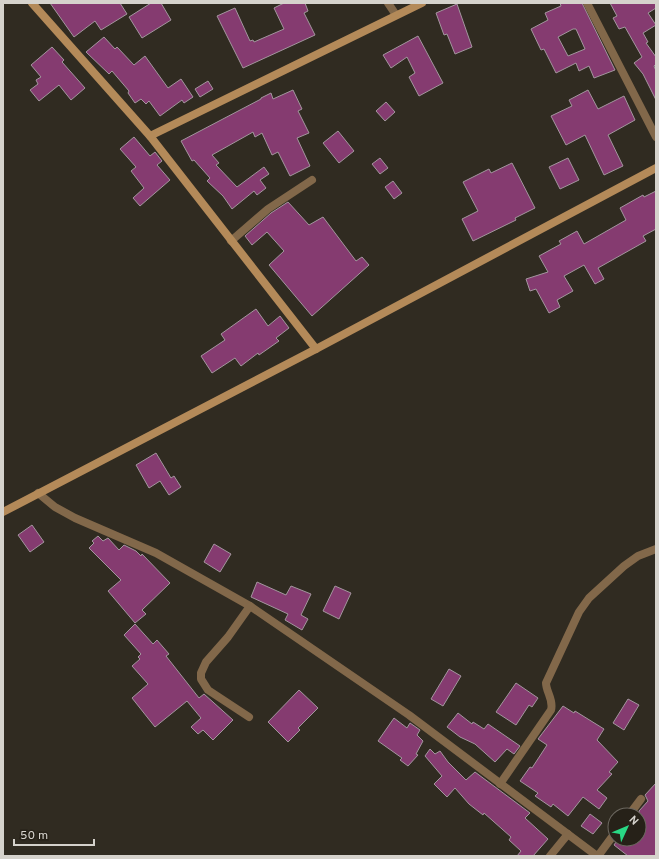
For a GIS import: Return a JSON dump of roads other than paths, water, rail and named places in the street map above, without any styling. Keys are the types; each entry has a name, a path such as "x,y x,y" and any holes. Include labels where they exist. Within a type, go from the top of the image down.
{"street":[{"path":"32,3 150,136 316,349"},
{"path":"388,3 396,15"},
{"path":"150,136 422,3"},
{"path":"587,3 656,137"},
{"path":"3,512 316,349 656,168"},
{"path":"231,241 268,209 312,180"},
{"path":"38,493 55,507 75,518 156,553 250,606 409,715 597,856 607,843"},
{"path":"500,784 551,710 552,702 546,688 547,679 579,612 596,591 624,566 638,556 656,549"},
{"path":"249,717 208,690 201,679 201,674 206,662 228,637 250,606"},
{"path":"634,807 641,799"},
{"path":"550,856 568,834"}]}
